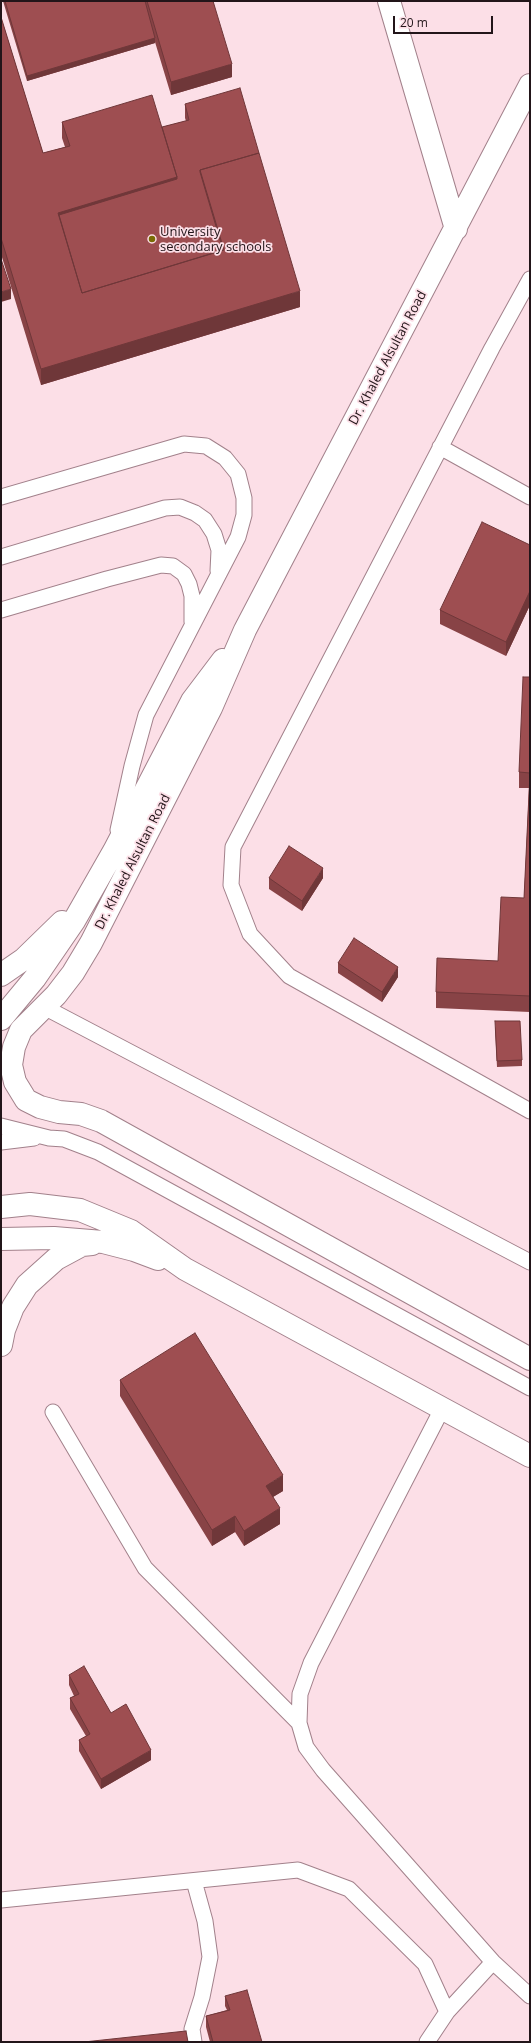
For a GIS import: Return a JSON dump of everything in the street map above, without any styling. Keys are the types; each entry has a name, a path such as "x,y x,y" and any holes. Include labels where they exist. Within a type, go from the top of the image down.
{"street":[{"path":"389,1 456,229"},
{"name":"Dr. Khaled Alsultan Road","path":"530,85 245,630 211,708 92,943 73,973 44,1007 21,1030 14,1047 12,1065 15,1082 26,1100 40,1108 59,1112 82,1114 101,1121 530,1359"},
{"name":"Dr. Khaled Alsultan Road","path":"1,1019 36,978 74,921 114,851 192,701 245,630"},
{"path":"1,974 24,959 56,928 97,882"},
{"path":"1,1227 3,1221 11,1213 30,1204"},
{"path":"1,1207 30,1204 80,1210 103,1218 131,1231 185,1269 530,1456"},
{"path":"1,1239 54,1238 103,1242 134,1250 185,1269"},
{"path":"1,1345 4,1330 13,1307 27,1285 39,1272 68,1251 82,1245 103,1242"}],"lane":[{"path":"530,279 440,447 233,847 231,885 250,934 289,976 530,1111"},
{"path":"1,497 184,444 206,446 225,458 238,474 244,498 244,515 238,537 146,715 132,766 114,851"},
{"path":"440,447 530,497"},
{"path":"1,557 165,508 180,507 195,513 205,520 214,534 219,550 218,574"},
{"path":"1,610 153,567 173,566 184,574 189,584 192,596 191,629"},
{"path":"44,1007 530,1262"},
{"path":"1,1126 49,1138"},
{"path":"1,1142 18,1139 64,1139 98,1152 530,1388"},
{"path":"442,1409 311,1663 300,1694 299,1723 306,1747 323,1770 493,1962 530,1996"},
{"path":"53,1412 145,1568 299,1723"},
{"path":"1,1900 298,1870 349,1889 425,1964 447,2012"},
{"path":"194,1881 205,1921 210,1957 202,1997 192,2029 194,2042"},
{"path":"427,2042 447,2012 493,1962"}],"building":[{"path":"5,1 145,1 155,38 27,76"},
{"path":"147,1 213,1 232,64 171,82"},
{"path":"1,17 43,153 70,146 62,122 152,95 177,177 58,213 82,293 224,250 200,170 259,153 300,291 41,369 1,238"},
{"path":"240,88 259,153 200,170 223,250 82,293 59,215 177,179 162,127 189,120 185,104"},
{"path":"1,259 11,289 1,292"},
{"path":"482,522 530,545 530,591 506,642 440,610"},
{"path":"523,677 530,677 530,773 519,772"},
{"path":"530,773 530,996 436,992 437,958 498,961 501,897 524,898"},
{"path":"289,846 323,868 302,901 269,878"},
{"path":"354,938 398,967 382,992 338,963"},
{"path":"495,1021 520,1021 522,1060 497,1061"},
{"path":"195,1333 283,1475 266,1486 280,1508 244,1531 235,1516 212,1530 120,1380"},
{"path":"84,1666 111,1713 126,1704 151,1750 101,1779 79,1740 90,1734 70,1698 79,1694 69,1675"},
{"path":"247,1990 262,2042 213,2042 206,2016 230,2010 225,1996"},
{"path":"186,2031 188,2042 84,2042"}],"place":[{"name":"University secondary schools","path":"152,239"}]}
